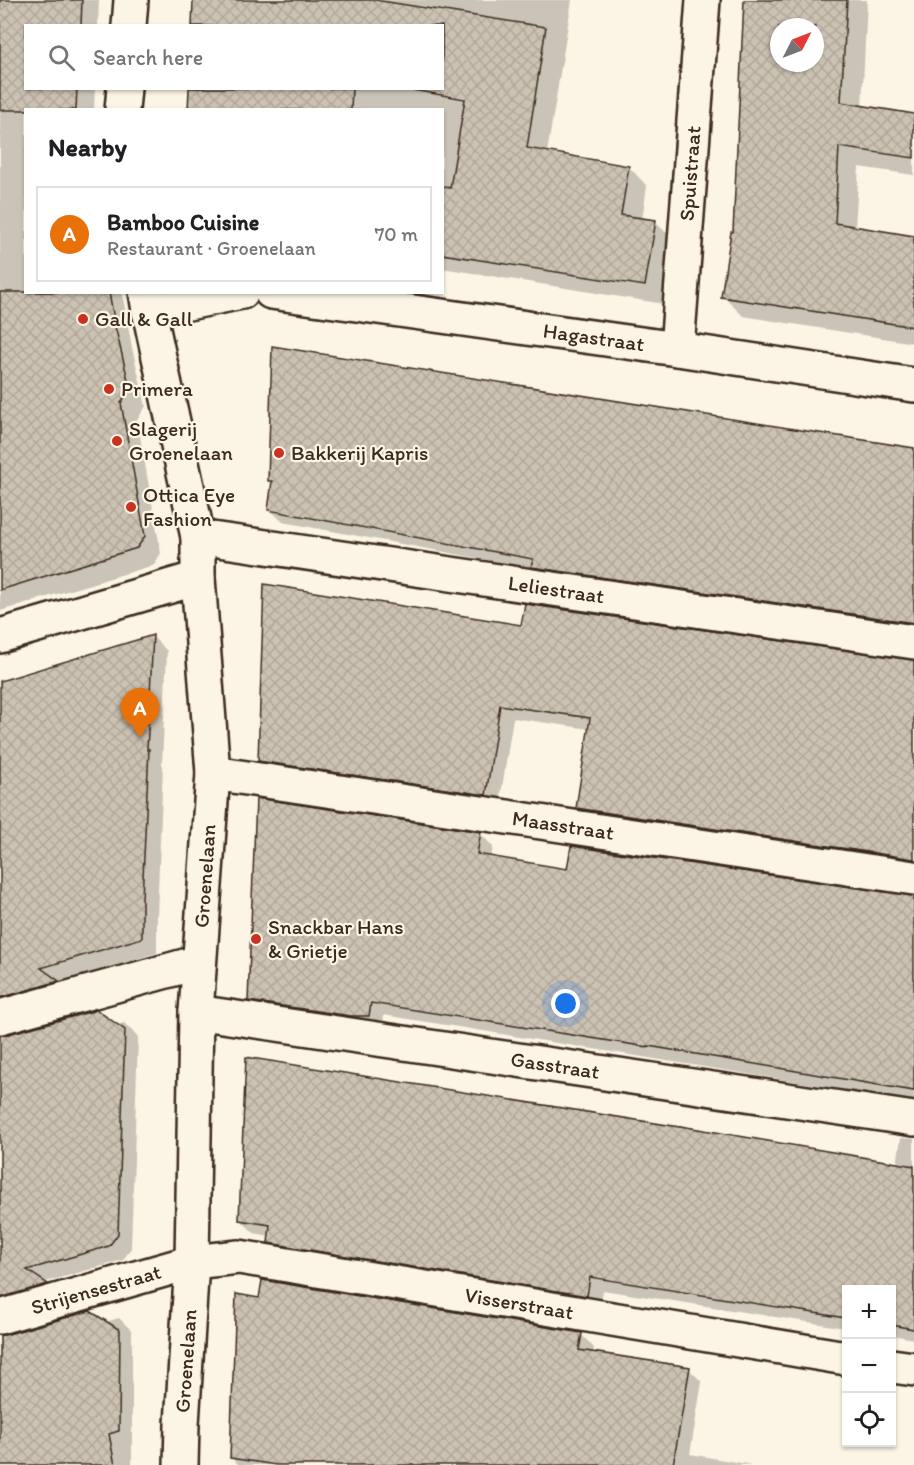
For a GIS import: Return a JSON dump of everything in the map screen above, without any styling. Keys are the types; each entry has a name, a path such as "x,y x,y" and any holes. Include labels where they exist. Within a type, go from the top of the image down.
{"street":[{"path":"129,24 131,0"},
{"name":"Spuistraat","path":"676,349 703,0"},
{"path":"122,108 124,90"},
{"path":"148,302 223,294"},
{"name":"Hagastraat","path":"285,294 914,385"},
{"name":"Groenelaan","path":"148,302 198,537 198,578 213,773 196,1012 192,1262 181,1465"},
{"name":"Leliestraat","path":"198,537 914,642"},
{"path":"0,636 198,578"},
{"name":"Maasstraat","path":"213,773 914,878"},
{"path":"0,1017 199,962"},
{"name":"Gasstraat","path":"196,1012 914,1119"},
{"name":"Visserstraat","path":"192,1262 239,1257 842,1357"},
{"name":"Strijensestraat","path":"0,1317 192,1262"},
{"path":"896,1367 914,1369"}],"building":[{"path":"0,0 82,0 81,24 24,24 24,90 77,90 76,108 0,110"},
{"path":"193,0 375,0 546,27 527,148 629,166 621,215 656,220 645,286 444,254 444,186 450,188 465,99 413,90 444,90 444,24 192,24"},
{"path":"744,0 847,0 841,102 914,114 914,158 839,147 835,223 914,236 914,327 721,297 731,232 733,232"},
{"path":"189,90 352,90 351,108 188,108"},
{"path":"0,292 109,294 130,388 121,403 145,536 137,548 0,590"},
{"path":"272,346 914,448 914,623 531,567 533,559 268,510 272,481 268,481"},
{"path":"264,584 521,625 525,604 914,660 914,859 576,808 590,718 500,705 486,795 258,761"},
{"path":"153,635 147,750 149,749 142,938 41,968 59,981 0,998 0,681"},
{"path":"256,798 481,832 477,854 567,869 571,846 914,896 914,1091 648,1046 371,1003 369,1016 351,1016 248,1001"},
{"path":"97,1010 125,1030 118,1234 109,1246 27,1270 48,1284 0,1298 0,1035"},
{"path":"246,1057 914,1166 914,1329 896,1326 896,1285 842,1285 842,1317 590,1277 587,1296 268,1243 270,1225 239,1220"},
{"path":"262,1280 582,1333 579,1350 690,1367 673,1465 276,1465 230,1458 236,1294 259,1298"},
{"path":"90,1311 120,1330 119,1431 109,1434 115,1465 0,1465 0,1335"}],"place":[{"name":"Gall & Gall","path":"83,319"},
{"name":"Primera","path":"109,389"},
{"name":"Slagerij Groenelaan","path":"117,441"},
{"name":"Bakkerij Kapris","path":"279,453"},
{"name":"Ottica Eye Fashion","path":"131,507"},
{"name":"Bamboo Cuisine","path":"140,738"},
{"name":"Snackbar Hans & Grietje","path":"256,939"}]}
